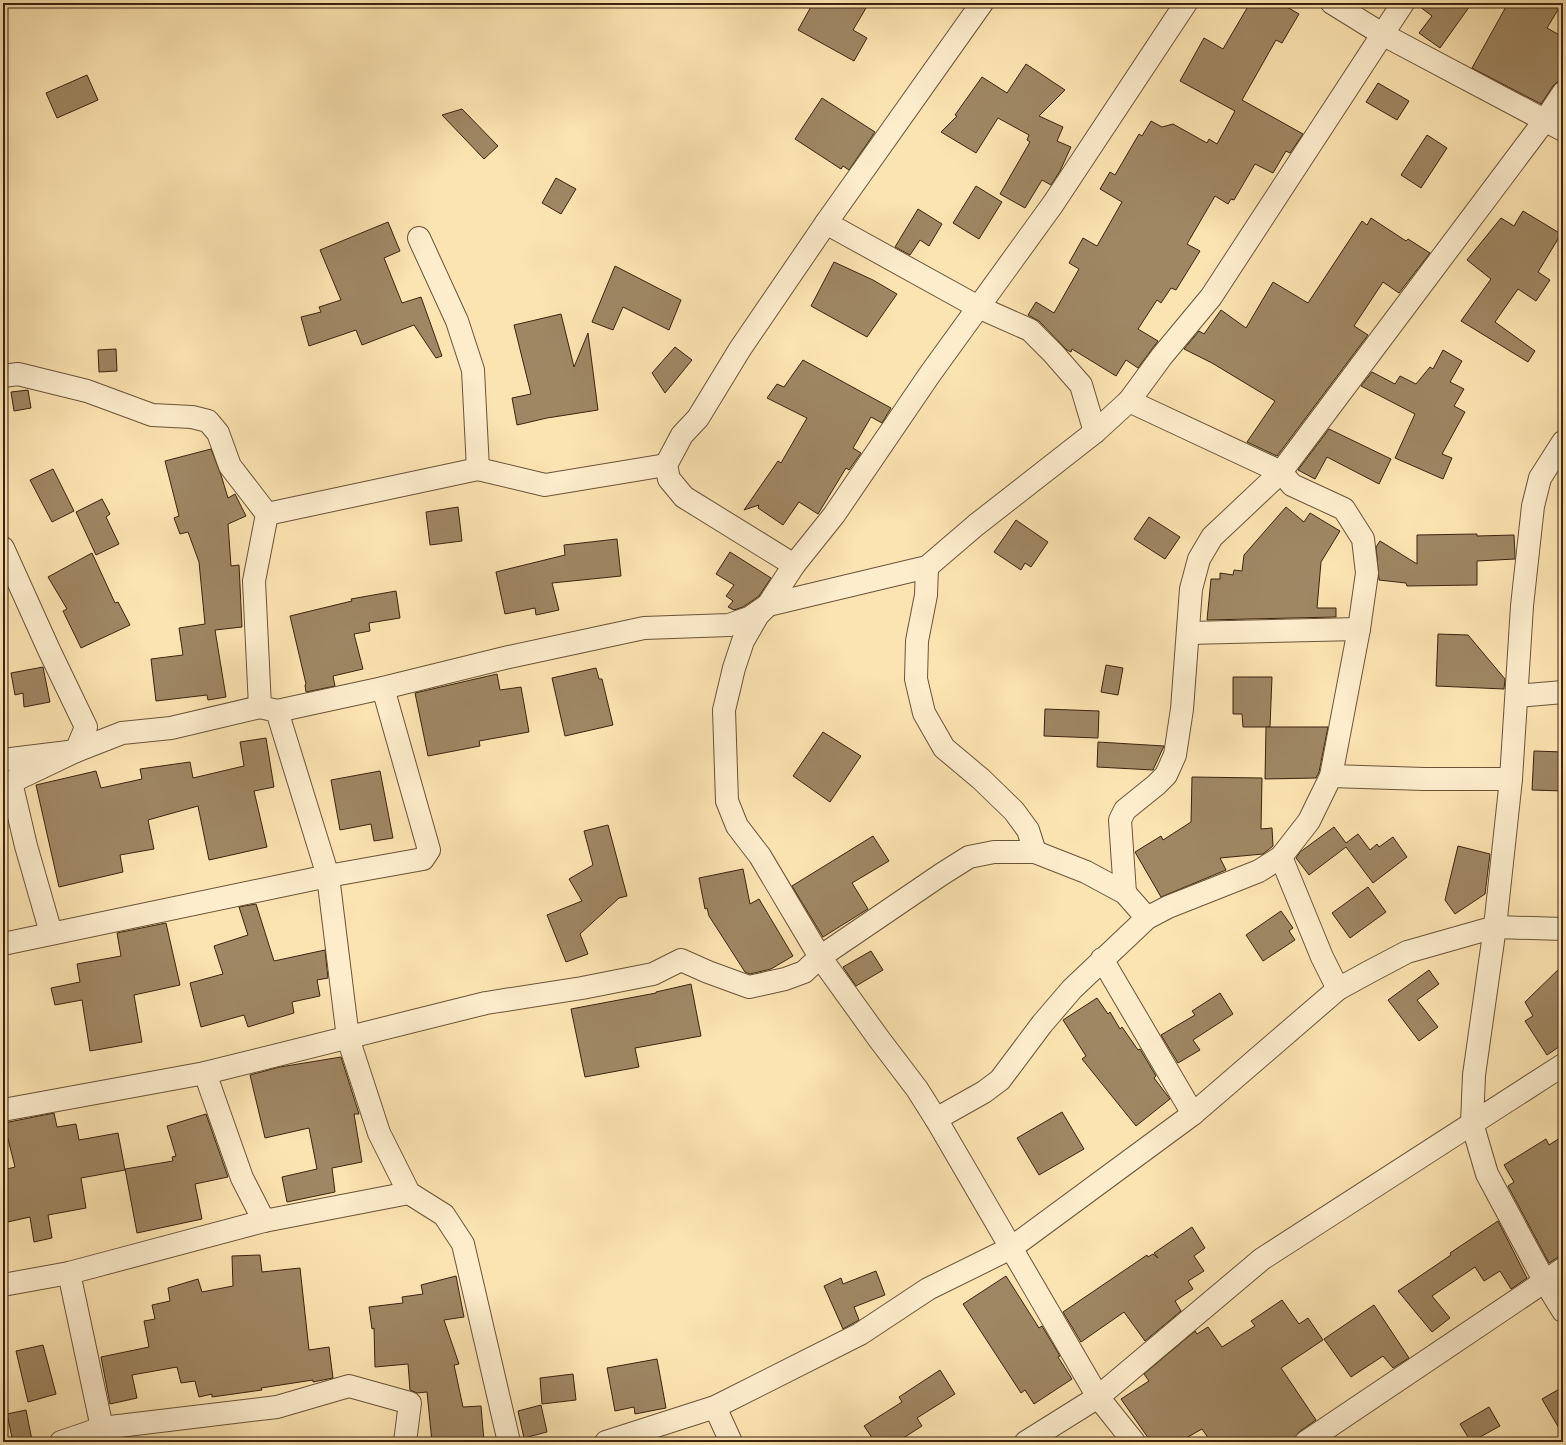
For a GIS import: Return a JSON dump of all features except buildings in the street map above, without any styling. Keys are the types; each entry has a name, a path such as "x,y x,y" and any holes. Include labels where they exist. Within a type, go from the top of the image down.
{"street":[{"path":"794,565 684,497 669,479 666,465 682,435 698,418 740,349 826,223 982,3"},
{"path":"1134,1442 1098,1397 917,1089 820,957 760,856 737,826 726,801 724,710 734,668 743,641 758,615 768,605 794,565 852,490 930,374 1053,204 1186,3"},
{"path":"1332,3 1382,34 1554,125"},
{"path":"52,933 26,846 11,782 76,751 122,733 171,728 383,688 509,657 644,628 729,625 749,618 768,605 927,567 982,520 1095,432 1129,401 1162,356 1211,297 1382,34 1404,3"},
{"path":"1125,893 1120,820 1125,810 1156,786 1166,775 1175,755 1182,709 1191,589 1199,559 1212,538 1281,472 1554,125 1563,92"},
{"path":"826,223 978,307 1030,330 1053,353 1081,385 1095,432"},
{"path":"420,238 457,321 473,370 478,469"},
{"path":"3,376 18,374 87,391 152,415 192,417 208,421 218,433 230,466 267,514 254,581 268,709 328,876 348,1038 379,1133 409,1193 444,1215 463,1244 509,1442"},
{"path":"936,1119 984,1092 1000,1080 1042,1024 1102,959 1147,918 1168,907 1259,872 1281,858 1309,821 1331,776 1359,629 1367,573 1363,539 1344,509 1292,485 1281,472 1129,401"},
{"path":"1563,442 1540,478 1532,506 1522,606 1511,779 1495,927 1474,1075 1472,1123 1487,1174 1545,1282 1563,1311"},
{"path":"267,514 478,469 544,485 666,465"},
{"path":"3,548 49,650 86,726 76,751"},
{"path":"927,567 926,595 917,641 916,679 924,713 944,748 981,779 1014,811 1028,830 1035,852"},
{"path":"1188,634 1359,629"},
{"path":"3,944 328,876 423,859 429,850 383,688"},
{"path":"1517,696 1563,692"},
{"path":"3,760 76,751"},
{"path":"1331,776 1424,779 1511,779"},
{"path":"3,1110 205,1073 486,1003 582,988 652,974 681,960 708,972 749,986 785,979 804,972 820,957 969,857 994,852 1035,852 1086,872 1125,893 1147,918"},
{"path":"1281,858 1322,957 1338,989"},
{"path":"606,1442 716,1407 860,1334 928,1289 1011,1248 1193,1114 1338,989 1407,952 1495,927 1563,929"},
{"path":"1102,959 1193,1114"},
{"path":"1026,1442 1098,1397 1262,1259 1563,1065"},
{"path":"205,1073 242,1178 264,1221"},
{"path":"3,1285 69,1273 264,1221 409,1193"},
{"path":"1306,1442 1563,1269"},
{"path":"69,1273 102,1428"},
{"path":"61,1442 102,1428 277,1407 349,1386 410,1403 405,1442"},
{"path":"716,1407 731,1442"}]}
